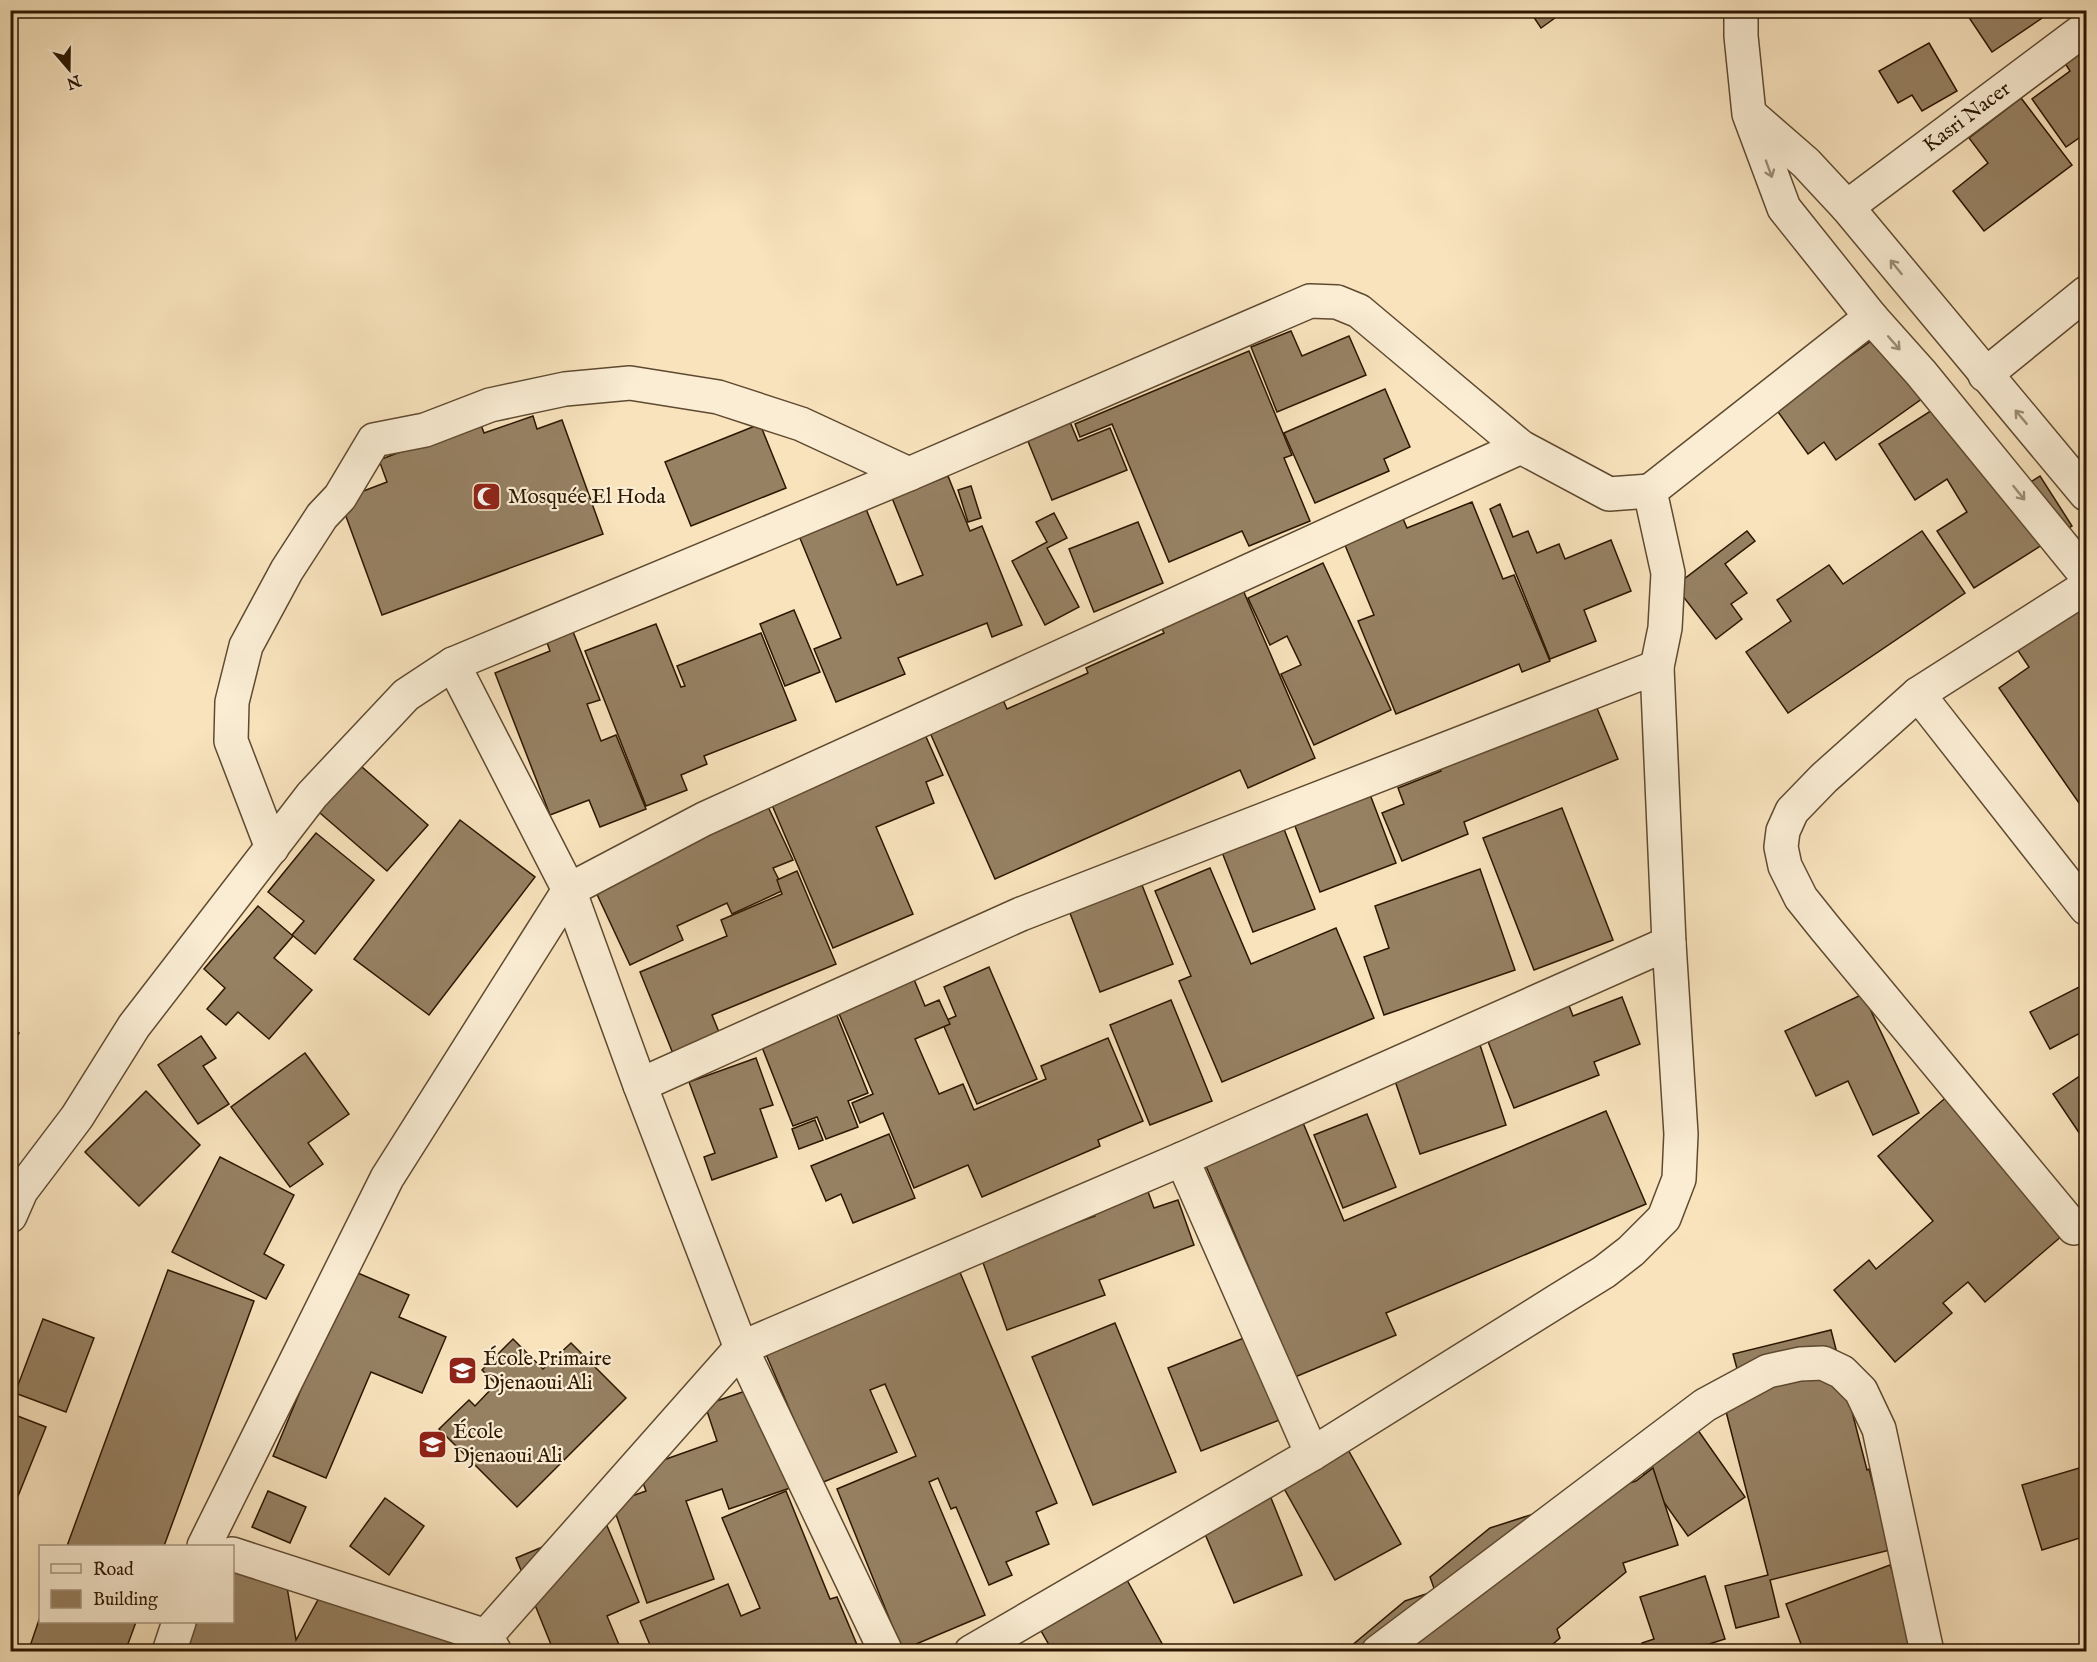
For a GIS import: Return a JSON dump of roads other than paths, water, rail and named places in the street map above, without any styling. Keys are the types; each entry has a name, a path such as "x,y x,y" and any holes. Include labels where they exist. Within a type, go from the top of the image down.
{"street":[{"path":"1741,10 1741,36 1749,114 1784,208 2086,575"},
{"name":"Kasri Nacer","path":"1847,207 2086,28"},
{"path":"1749,114 1806,163 1847,207 2086,494"},
{"path":"1985,375 2086,292"},
{"path":"10,1216 21,1191 77,1118 134,1026 312,795 406,695 453,664 909,474 1310,301 1325,300 1347,304 1359,311 1521,447 1609,494 1650,491 1872,317"},
{"path":"272,848 231,741 231,702 246,646 287,570 322,516 340,497 374,440 425,430 490,405 565,389 630,383 718,397 801,424 909,474"},
{"path":"214,1545 387,1178 569,890 704,819 1521,447"},
{"path":"971,1652 1312,1454 1604,1272 1631,1251 1664,1218 1679,1179 1680,1134 1657,666 1665,628 1668,573 1650,491"},
{"path":"2074,1228 1801,898 1785,866 1781,847 1783,831 1792,811 1824,778 1918,694 2086,587"},
{"path":"453,664 569,890 640,1085 741,1348 886,1652"},
{"path":"640,1085 1021,915 1657,666"},
{"path":"1918,694 2086,908"},
{"path":"234,1555 490,1644 741,1348 1182,1159 1669,943"},
{"path":"1182,1159 1312,1454"},
{"path":"1378,1652 1705,1405 1768,1371 1800,1364 1823,1363 1842,1372 1861,1391 1879,1429 1927,1652"},
{"path":"169,1652 179,1623"}],"place":[{"name":"Mosquée El Hoda","path":"487,497"},
{"name":"École Primaire Djenaoui Ali","path":"462,1371"},
{"name":"École Djenaoui Ali","path":"432,1444"}]}
